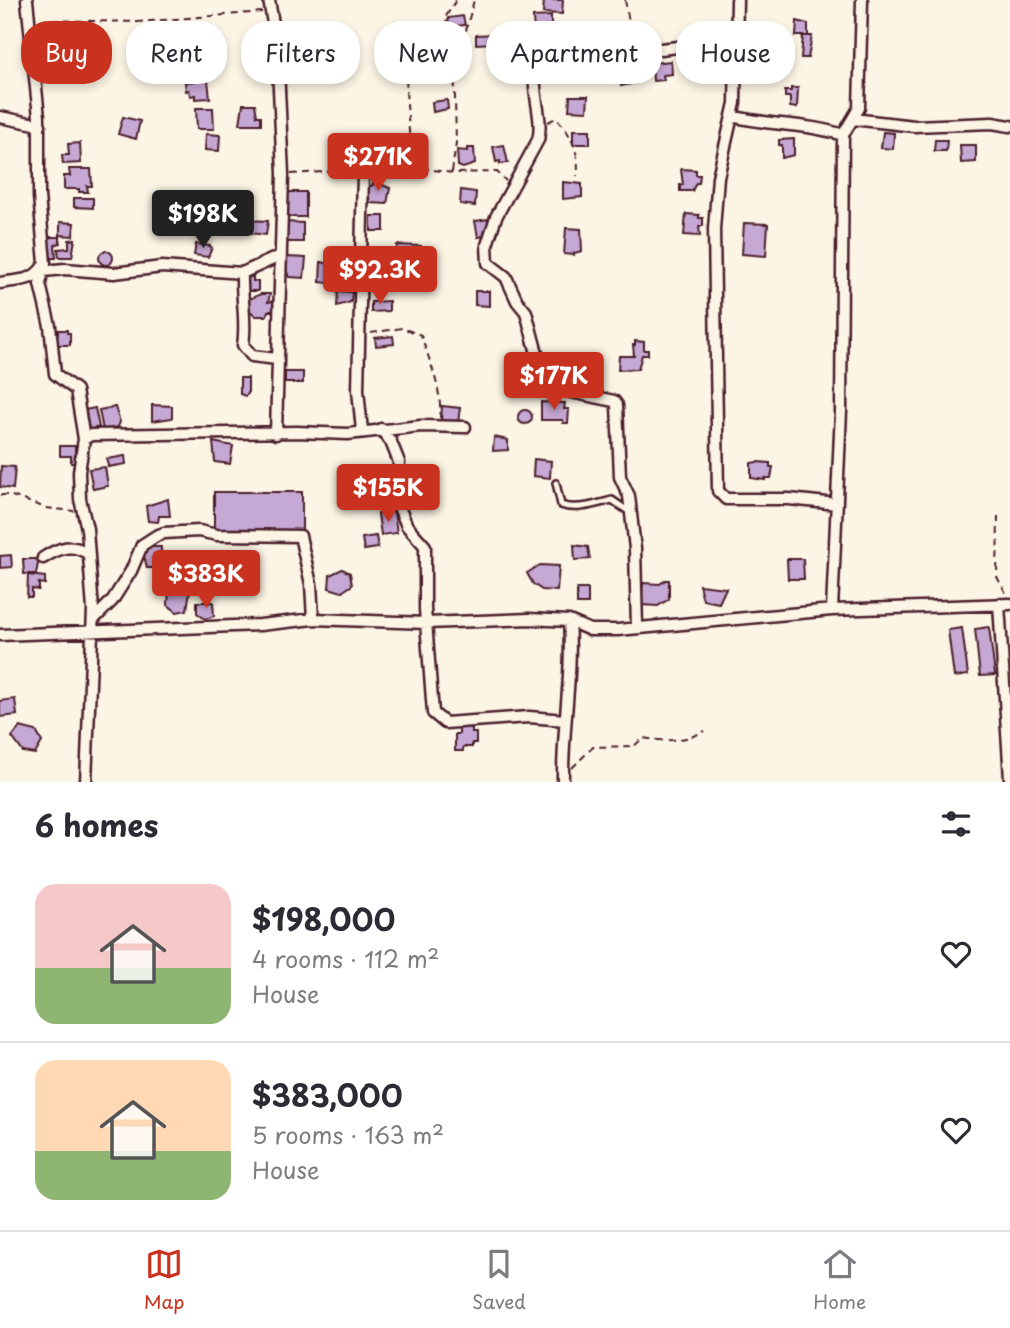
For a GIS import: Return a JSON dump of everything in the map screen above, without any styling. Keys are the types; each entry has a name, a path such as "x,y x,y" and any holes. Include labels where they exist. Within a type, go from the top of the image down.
{"street":[{"path":"27,0 40,125 39,196 44,267 40,284 50,326 55,374 76,390 84,439 79,472 89,554 93,620 86,782"},
{"path":"736,21 737,0"},
{"path":"832,610 841,411 843,135 859,108 862,0"},
{"path":"269,6 277,47 283,174 276,433"},
{"path":"536,84 535,99 542,127 534,149 510,187 496,217 487,245 488,263 506,277 517,301 526,312 544,380 556,389 614,401 617,405 620,477 629,496 631,513 637,628"},
{"path":"735,84 735,103 718,177 714,229 718,491 726,499 789,499 837,504"},
{"path":"732,116 766,124 820,127 843,135"},
{"path":"0,117 40,125"},
{"path":"853,119 914,126 992,123 1010,126"},
{"path":"362,430 358,390 361,191 365,170 412,168"},
{"path":"44,267 114,273 176,268 242,273 280,256"},
{"path":"0,283 32,279 44,267"},
{"path":"242,273 241,295 245,321 243,345 252,356 277,359"},
{"path":"84,439 91,435 348,434 362,430 466,427"},
{"path":"381,429 391,442 399,462 396,500 407,526 425,546 425,609 433,713 445,723 529,717 565,720"},
{"path":"93,620 112,601 147,541 164,533 199,531 217,535 300,536 311,584 313,619"},
{"path":"43,558 65,547 77,546 89,554"},
{"path":"1,637 260,625 313,619 427,623 528,619 569,621 590,630 832,610 1005,601 1010,779"},
{"path":"563,778 569,621"}],"lane":[{"path":"556,482 561,505 590,506 612,500 631,513"}],"path":[{"path":"446,21 456,0"},
{"path":"468,21 474,0"},
{"path":"625,0 629,21"},
{"path":"29,20 138,22 269,6"},
{"path":"406,84 412,168 432,167 452,173 497,172 510,187"},
{"path":"452,173 456,143 454,84"},
{"path":"542,127 554,118 561,122 578,156 576,176"},
{"path":"283,174 365,170"},
{"path":"360,334 402,328 421,335 441,398 439,426"},
{"path":"0,495 9,495 46,509 84,511"},
{"path":"998,516 998,577 1005,601"},
{"path":"563,778 593,747 634,746 643,738 659,741 692,738 705,731"}],"building":[{"path":"544,0 563,0 562,14 543,13"},
{"path":"463,16 464,21 448,21 448,18"},
{"path":"551,16 551,21 533,21 533,17"},
{"path":"797,21 808,24 808,36 796,36"},
{"path":"486,34 486,44 476,44 476,35"},
{"path":"803,36 812,36 808,58 801,58"},
{"path":"671,61 672,74 663,75 662,80 662,62"},
{"path":"185,84 208,84 210,98 195,99 195,95 190,96 189,90 186,91"},
{"path":"791,88 798,88 797,108 790,107 790,97 785,97 785,91 791,91"},
{"path":"570,96 588,96 587,111 569,110"},
{"path":"447,100 448,109 433,112 432,102"},
{"path":"243,104 255,104 257,116 261,116 261,124 240,124"},
{"path":"196,108 213,108 214,129 197,129"},
{"path":"123,117 140,121 136,139 118,134"},
{"path":"573,130 590,130 590,144 573,144"},
{"path":"883,132 894,133 893,149 881,148"},
{"path":"206,134 220,135 219,151 205,150"},
{"path":"794,139 794,155 782,158 782,145 779,145 779,140"},
{"path":"935,140 947,140 946,151 934,151"},
{"path":"80,143 81,163 63,164 62,155 69,155 68,144"},
{"path":"504,145 508,163 500,164 500,161 496,162 493,147"},
{"path":"960,145 976,145 976,162 961,163"},
{"path":"467,148 474,148 475,164 463,168 458,166 457,150 467,151"},
{"path":"69,169 91,169 92,186 87,186 88,192 64,189 64,176 70,176"},
{"path":"681,169 696,170 696,175 700,175 699,183 696,183 692,191 680,191 680,185 683,185"},
{"path":"373,181 382,181 382,185 390,188 387,204 370,203 367,187 373,185"},
{"path":"563,182 582,184 582,197 563,199"},
{"path":"461,190 476,192 475,206 460,204"},
{"path":"287,192 306,192 306,217 287,217"},
{"path":"193,197 203,198 201,228 198,228 197,234 191,234"},
{"path":"74,198 93,198 93,208 74,207"},
{"path":"686,214 703,218 703,226 699,226 700,236 684,235"},
{"path":"371,216 384,216 384,231 371,231"},
{"path":"489,219 491,235 478,237 475,221"},
{"path":"245,220 268,221 266,235 243,232"},
{"path":"60,222 74,223 73,236 60,235"},
{"path":"285,222 303,223 303,242 285,242"},
{"path":"744,223 768,224 766,256 742,254"},
{"path":"566,228 581,229 582,251 574,255 564,254"},
{"path":"49,237 60,237 60,243 55,245 56,258 49,258"},
{"path":"75,239 72,257 59,257 58,249 69,248 69,240"},
{"path":"196,244 212,248 208,257 194,255"},
{"path":"397,245 421,246 420,265 396,264"},
{"path":"103,251 109,251 113,258 109,265 103,265 99,261 99,255"},
{"path":"287,257 306,258 304,278 289,277 286,270"},
{"path":"321,262 330,264 330,283 320,282"},
{"path":"381,274 383,288 371,290 369,276"},
{"path":"247,277 258,281 258,291 246,291"},
{"path":"341,279 357,279 356,289 341,288"},
{"path":"338,291 352,292 351,302 337,306"},
{"path":"475,291 489,291 489,306 475,305"},
{"path":"270,294 268,302 274,301 274,311 268,311 266,316 256,316 249,310 249,299"},
{"path":"389,301 389,311 371,312 371,302"},
{"path":"58,330 67,330 67,333 70,333 70,345 54,345 54,334 58,334"},
{"path":"393,336 394,344 376,346 375,338"},
{"path":"635,341 644,342 644,350 648,350 648,355 642,355 638,369 618,370 619,356 634,356"},
{"path":"285,372 303,372 303,383 285,383"},
{"path":"240,378 248,378 248,394 245,396 240,394"},
{"path":"541,402 565,403 564,409 569,409 568,423 563,423 563,420 541,420"},
{"path":"152,405 172,406 172,418 152,421"},
{"path":"442,406 460,408 458,423 441,421"},
{"path":"115,407 120,422 118,427 103,430 99,410"},
{"path":"95,408 99,427 89,430 85,410"},
{"path":"522,410 528,410 532,417 528,424 522,424 518,420 518,414"},
{"path":"494,437 508,440 508,450 493,451"},
{"path":"213,442 233,446 230,464 215,462"},
{"path":"60,446 75,446 75,463 71,463 71,456 60,456"},
{"path":"125,456 126,464 108,467 107,459"},
{"path":"534,459 551,461 550,478 533,476"},
{"path":"751,463 770,463 770,467 773,467 771,478 751,478"},
{"path":"1,466 15,467 13,489 0,487"},
{"path":"105,467 108,486 93,489 89,469"},
{"path":"214,492 302,492 302,531 214,531"},
{"path":"168,499 170,516 159,516 158,522 148,521 146,506"},
{"path":"394,512 397,533 381,535 378,514"},
{"path":"376,536 378,548 364,550 362,538"},
{"path":"574,545 588,547 590,559 575,560"},
{"path":"142,547 161,547 161,568 147,568"},
{"path":"11,555 12,567 0,568 0,556"},
{"path":"23,559 39,559 36,574 24,574"},
{"path":"787,559 803,559 804,579 788,579"},
{"path":"540,565 559,566 557,591 542,590 533,584 527,573"},
{"path":"342,569 350,573 352,585 342,592 329,588 330,575"},
{"path":"28,575 45,577 45,584 39,583 39,590 32,589 32,597 27,597"},
{"path":"669,580 669,599 658,606 641,605 643,583 660,584"},
{"path":"699,585 726,588 719,603 703,600"},
{"path":"169,589 190,590 187,610 177,612 168,605"},
{"path":"577,589 588,589 588,604 577,604"},
{"path":"197,602 213,602 214,616 205,619 197,613"},
{"path":"989,627 995,675 980,676 975,629"},
{"path":"962,628 968,675 954,677 948,630"},
{"path":"15,699 17,715 0,717 0,701"},
{"path":"20,727 36,731 42,742 35,754 23,752 12,737"},
{"path":"459,728 472,728 472,733 476,733 476,743 472,743 472,747 463,747 463,751 455,751 455,734 459,734"}]}
